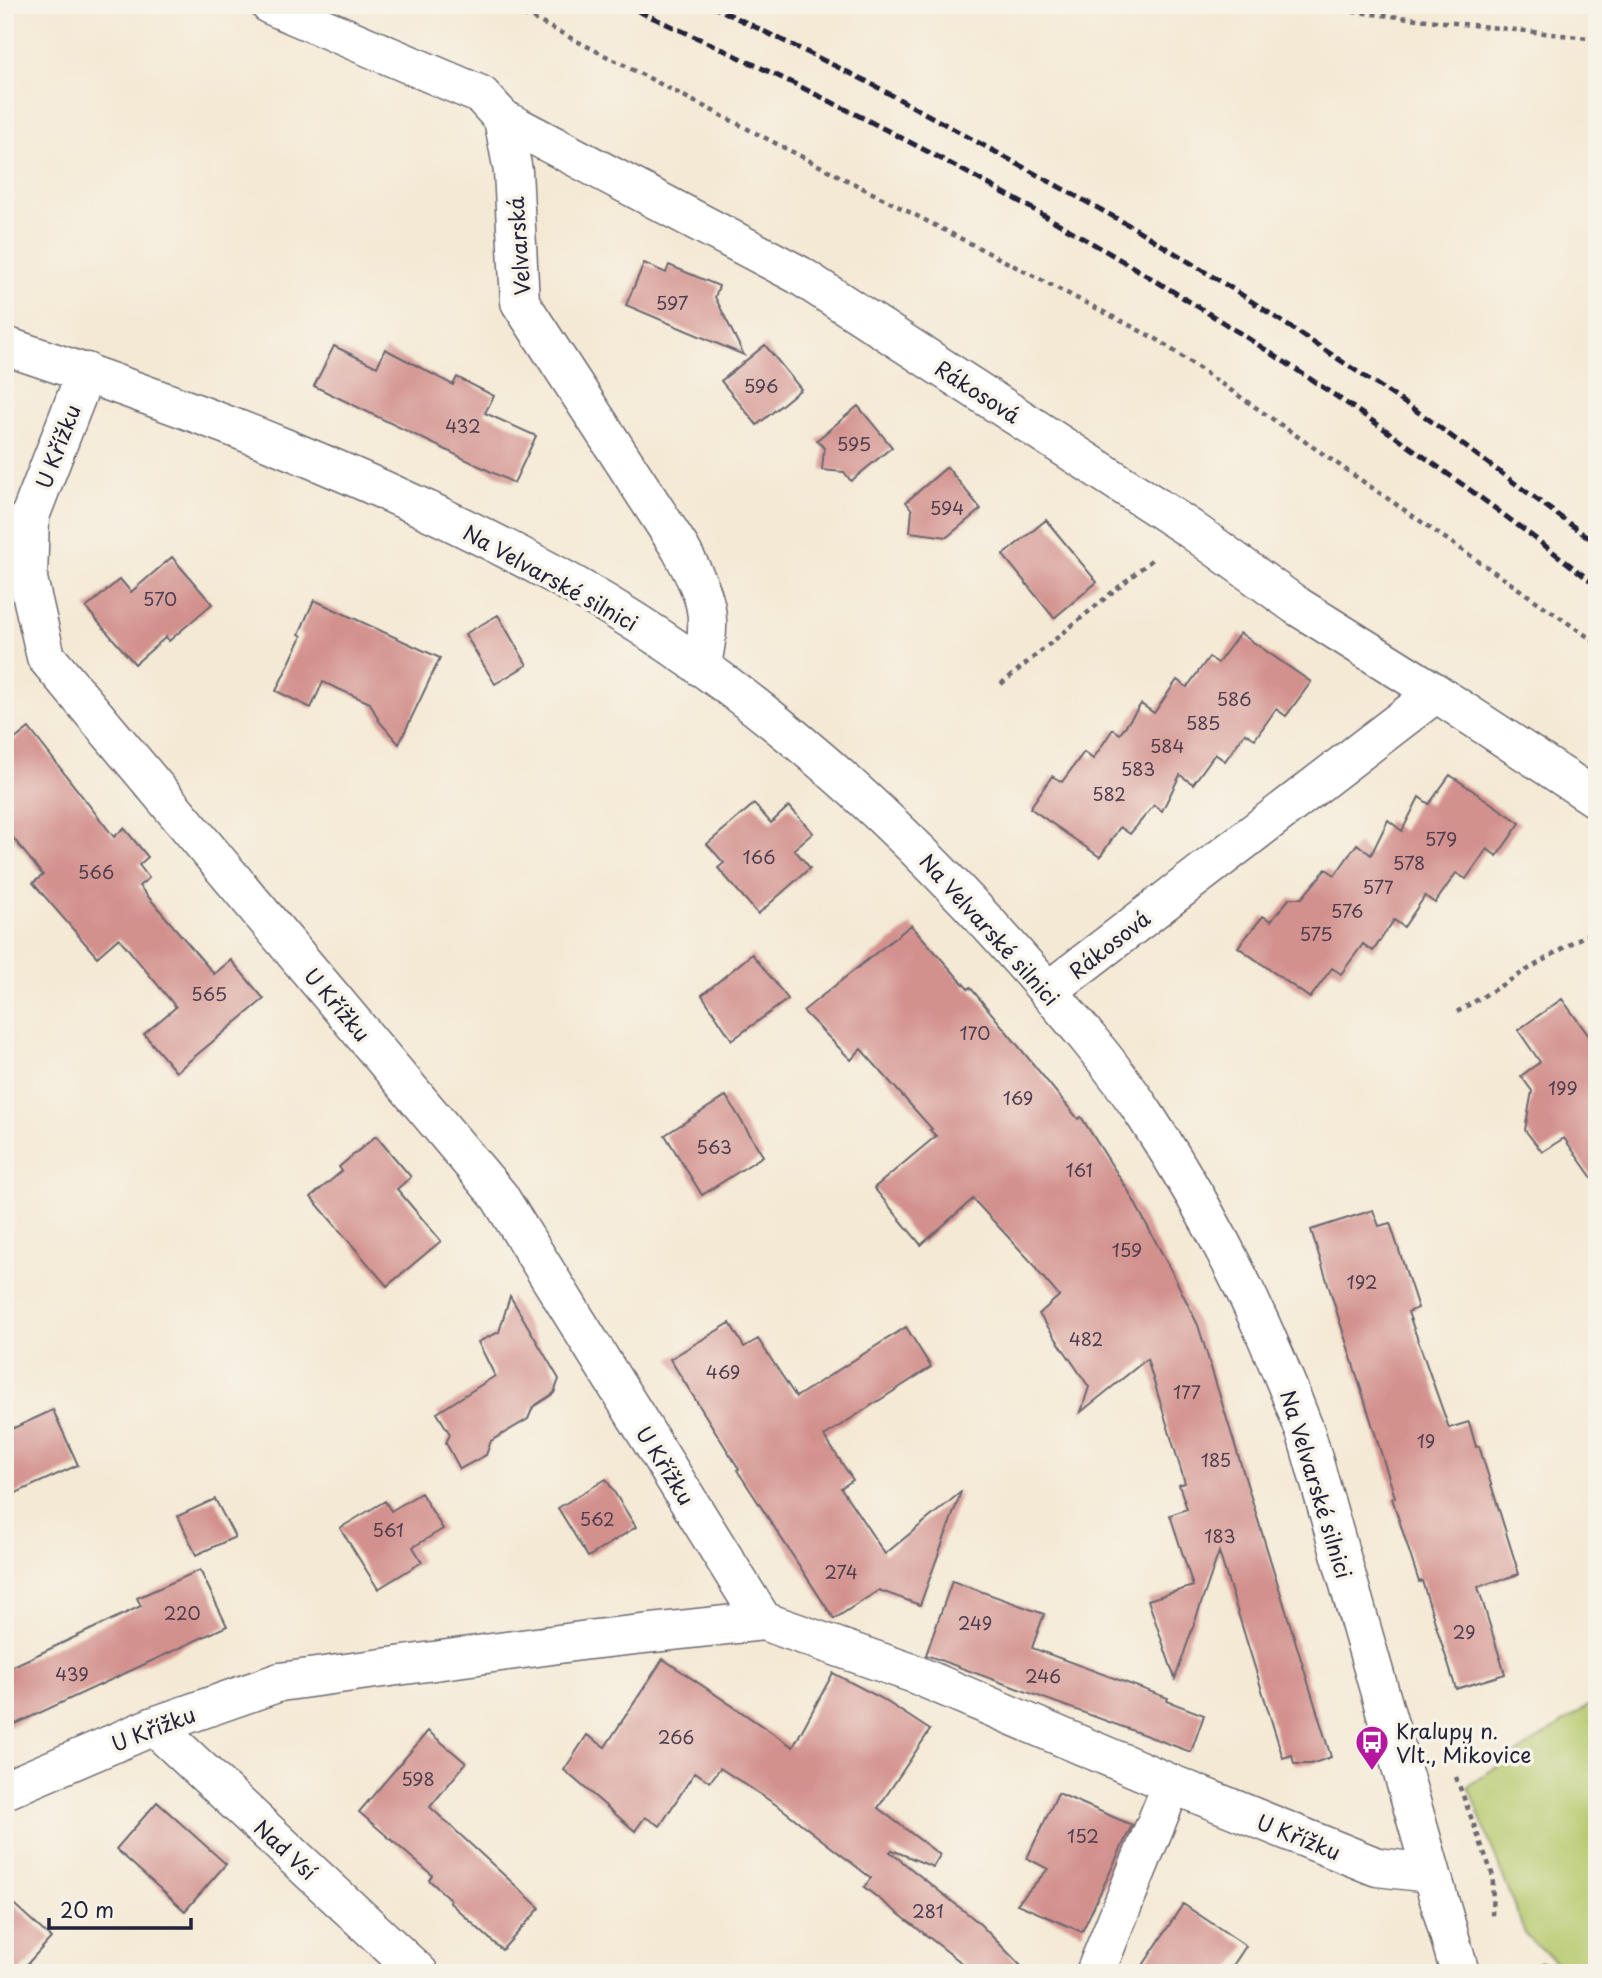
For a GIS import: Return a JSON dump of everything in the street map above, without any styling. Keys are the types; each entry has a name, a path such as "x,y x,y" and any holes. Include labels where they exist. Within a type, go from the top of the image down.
{"street":[{"path":"270,5 481,95 503,119"},
{"name":"Rákosová","path":"503,119 799,275 1189,528 1297,606 1597,799"},
{"name":"Velvarská","path":"503,119 513,171 520,302 680,548 698,581 704,595 709,629 701,667"},
{"name":"Na Velvarské silnici","path":"5,345 195,412 308,457 482,537 553,573 639,624 701,667 803,745 914,844 984,918 1111,1066 1155,1130 1258,1318 1306,1434 1460,1973"},
{"name":"U Křížku","path":"86,372 30,516 28,579 46,657 499,1196 764,1621"},
{"name":"Rákosová","path":"1048,991 1436,693"},
{"name":"U Křížku","path":"5,1790 154,1726 280,1682 587,1640 764,1621 912,1673 1172,1784 1377,1867 1430,1874"},
{"name":"Nad Vsí","path":"154,1726 418,1973"},
{"path":"1095,1973 1172,1784"}],"path":[{"path":"495,5 549,27 1158,340 1597,643"},
{"path":"1293,5 1597,39"},
{"path":"1001,684 1189,528"},
{"path":"1457,1012 1597,928"},
{"path":"1456,1777 1493,1877 1492,1927"},
{"path":"1498,1972 1545,1965 1597,1971"}],"green space":[{"path":"1597,1700 1597,1973 1569,1973 1526,1936 1468,1786"}],"building":[{"path":"644,263 666,273 669,265 719,286 715,297 744,355 626,305"},
{"path":"765,345 801,389 757,425 721,381"},
{"path":"334,346 377,367 385,349 453,385 457,377 494,396 485,413 536,436 514,483 314,386"},
{"path":"858,406 892,447 851,481 844,472 822,470 824,448 817,440"},
{"path":"947,467 981,509 947,537 910,532 912,510 906,502"},
{"path":"1046,520 1097,582 1054,618 1003,555"},
{"path":"172,557 212,604 169,641 166,637 135,664 86,608 120,579 131,592"},
{"path":"314,600 440,658 399,744 379,721 370,703 323,682 311,708 276,691 302,636 299,634"},
{"path":"498,615 527,665 495,684 465,634"},
{"path":"1240,633 1311,682 1286,716 1276,709 1255,739 1245,733 1225,761 1215,754 1193,784 1180,775 1162,811 1154,805 1130,834 1120,827 1100,857 1030,808 1052,776 1062,782 1084,752 1093,759 1113,729 1120,734 1141,704 1154,713 1177,680 1187,687 1209,657 1218,663"},
{"path":"29,728 114,837 124,828 148,857 139,865 149,878 139,886 214,974 231,960 264,999 176,1072 144,1034 176,1007 119,938 97,957 33,883 43,875 5,828 5,747"},
{"path":"1450,775 1520,823 1497,856 1487,849 1466,879 1456,873 1435,903 1425,896 1404,927 1394,920 1373,951 1363,944 1341,974 1332,968 1310,998 1238,947 1263,916 1271,921 1290,898 1302,898 1326,869 1335,875 1357,844 1371,855 1388,820 1402,831 1419,797 1429,804"},
{"path":"754,804 771,823 789,806 813,833 794,849 810,868 758,914 718,868 724,863 707,844"},
{"path":"911,925 968,989 970,987 1078,1119 1081,1117 1129,1192 1172,1272 1198,1325 1331,1757 1311,1764 1294,1764 1292,1755 1283,1758 1219,1552 1175,1679 1148,1600 1193,1586 1170,1515 1187,1509 1179,1485 1185,1483 1147,1359 1081,1412 1089,1387 1039,1314 1059,1296 1036,1267 973,1199 921,1245 874,1188 936,1136 861,1049 851,1060 803,1011"},
{"path":"752,954 788,999 732,1040 702,995"},
{"path":"1562,999 1597,1047 1597,1185 1564,1138 1542,1152 1525,1130 1532,1091 1521,1076 1540,1062 1518,1030"},
{"path":"726,1096 763,1156 702,1195 665,1135"},
{"path":"376,1136 411,1177 397,1189 441,1241 387,1286 311,1197 342,1171 339,1167"},
{"path":"1373,1210 1379,1226 1390,1223 1418,1308 1408,1312 1449,1428 1469,1422 1519,1574 1478,1587 1505,1674 1456,1689 1392,1498 1395,1497 1311,1230"},
{"path":"510,1296 559,1379 554,1393 533,1407 528,1419 491,1441 486,1455 460,1469 446,1443 450,1434 437,1413 495,1376 478,1342 499,1332"},
{"path":"730,1323 744,1347 758,1339 796,1397 906,1327 931,1367 824,1436 853,1480 841,1488 885,1554 961,1492 920,1605 879,1590 834,1619 737,1470 739,1469 670,1359"},
{"path":"53,1410 78,1465 5,1498 5,1432"},
{"path":"606,1479 636,1527 588,1557 558,1508"},
{"path":"421,1493 443,1529 413,1547 422,1562 378,1589 340,1528 385,1501 391,1511"},
{"path":"215,1499 235,1537 196,1555 178,1516"},
{"path":"200,1570 227,1626 5,1729 5,1670 141,1606 137,1598"},
{"path":"952,1581 1044,1614 1032,1648 1168,1698 1167,1701 1204,1715 1191,1752 926,1655"},
{"path":"663,1659 793,1747 833,1673 881,1698 930,1730 878,1808 940,1855 933,1867 892,1850 890,1852 978,1922 1028,1973 975,1973 864,1887 871,1878 781,1808 720,1768 710,1782 695,1772 660,1826 645,1817 635,1831 564,1770 587,1735 605,1747"},
{"path":"428,1731 466,1763 430,1807 540,1908 502,1950 449,1902 451,1900 429,1880 432,1875 359,1812"},
{"path":"1058,1793 1132,1825 1082,1932 1017,1904 1048,1869 1027,1858"},
{"path":"157,1802 226,1864 185,1911 116,1849"},
{"path":"5,1896 51,1938 19,1973 5,1973"},
{"path":"1183,1904 1246,1946 1228,1973 1138,1973"}],"railway":[{"path":"624,5 881,127 1006,194 1129,265 1250,339 1368,418 1484,500 1597,586"},
{"path":"710,5 866,81 1136,229 1236,291 1424,416 1597,544"}],"place":[{"name":"Kralupy n. Vlt., Mikovice","path":"1372,1772"}]}
